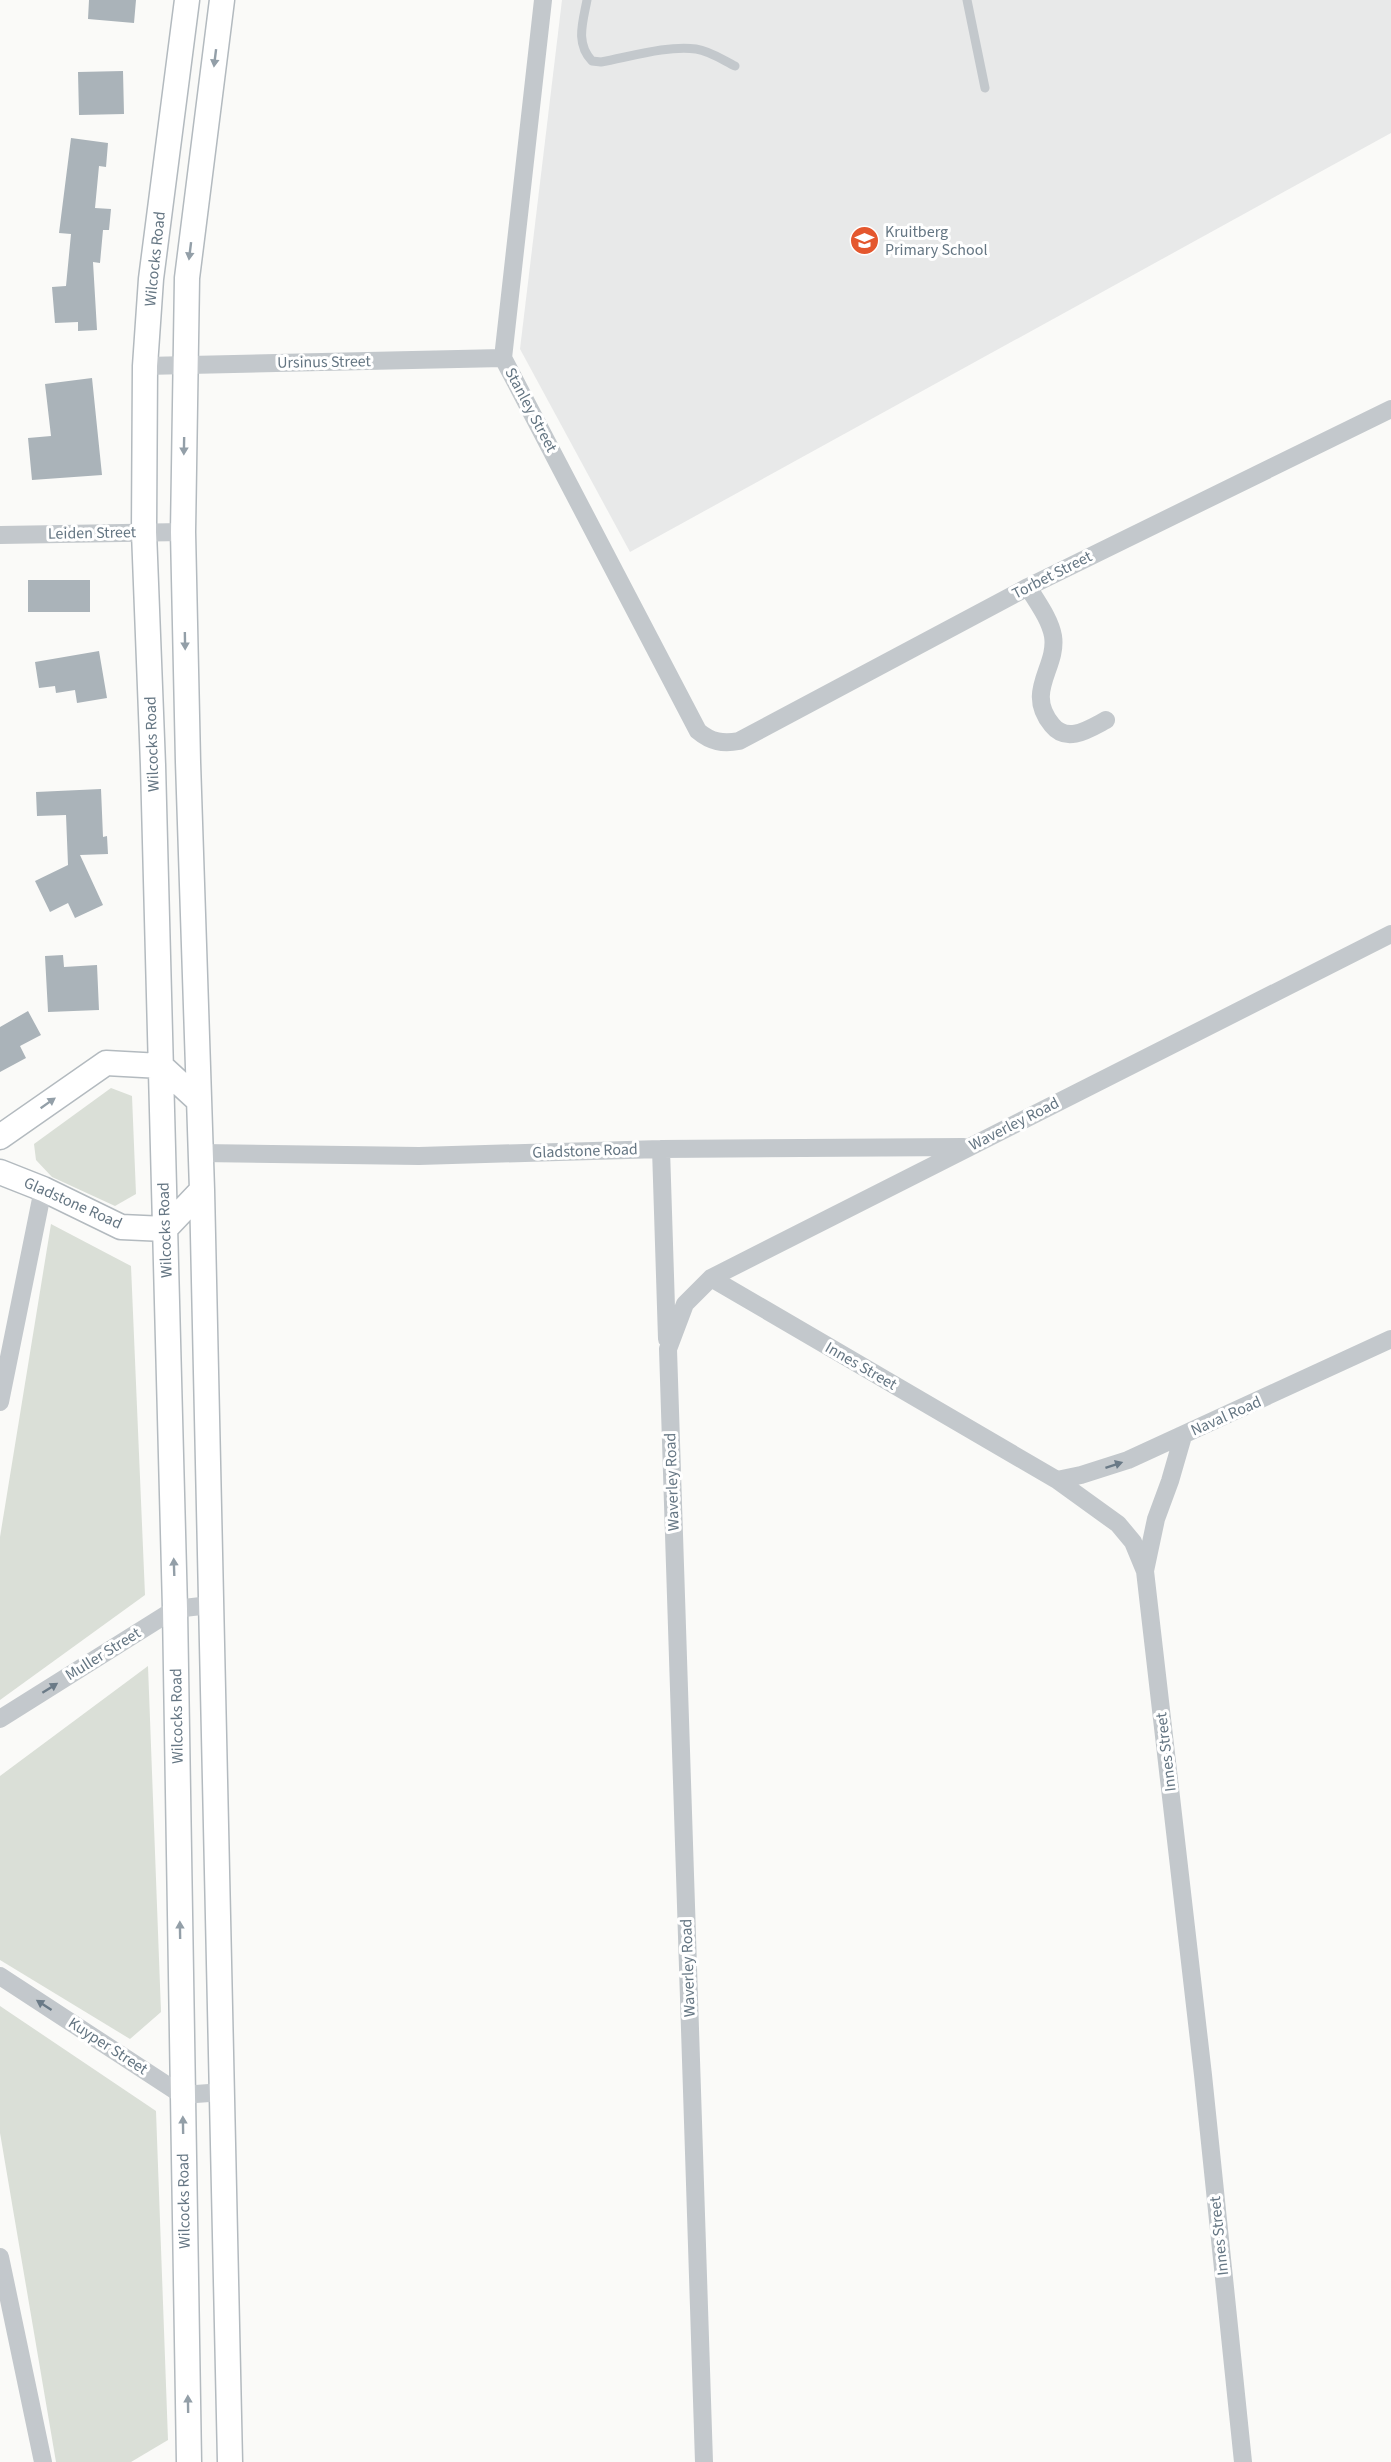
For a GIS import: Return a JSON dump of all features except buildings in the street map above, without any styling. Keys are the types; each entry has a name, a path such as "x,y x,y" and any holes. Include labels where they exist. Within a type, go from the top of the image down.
{"street":[{"name":"Wilcocks Road","path":"188,0 151,279 145,366 144,532 153,765 175,1609 189,2462"},
{"name":"Wilcocks Road","path":"222,0 187,278 183,532 202,1190 230,2462"},
{"name":"Stanley Street","path":"543,0 503,358 698,731 706,738 716,742"},
{"name":"Ursinus Street","path":"145,366 503,358"},
{"name":"Torbet Street","path":"716,742 739,741 1028,587 1391,409"},
{"name":"Leiden Street","path":"0,535 183,532"},
{"path":"1028,587 1045,615 1053,638 1052,654 1044,674 1041,693 1042,706 1050,723 1059,732 1069,734 1084,732 1106,720"},
{"path":"153,765 188,762"},
{"name":"Waverley Road","path":"705,2462 668,1349 685,1304 711,1278 1391,934"},
{"path":"0,1137 106,1063 161,1066 198,1100"},
{"name":"Gladstone Road","path":"201,1153 419,1156 662,1149 969,1147"},
{"path":"662,1149 668,1349"},
{"name":"Gladstone Road","path":"0,1172 43,1189 121,1227 165,1229"},
{"path":"0,1402 43,1189"},
{"path":"165,1229 202,1190"},
{"name":"Innes Street","path":"711,1278 1057,1480 1118,1524 1133,1542 1145,1571 1203,2075 1243,2462"},
{"name":"Naval Road","path":"1057,1480 1128,1460 1391,1339"},
{"path":"1145,1571 1156,1519 1183,1436"},
{"name":"Muller Street","path":"0,1719 175,1609 210,1605"},
{"name":"Kuyper Street","path":"0,1976 182,2095"},
{"path":"182,2095 223,2092"},
{"path":"0,2257 43,2462"}],"lane":[{"path":"587,0 581,44 592,61 601,62 678,49 696,49 711,53 735,66"},
{"path":"967,0 985,88"}],"shaded area":[{"name":"Kruitberg Primary School","path":"562,0 1391,0 1391,133 630,552 520,349"},
{"path":"111,1088 132,1096 136,1194 115,1206 52,1177 36,1160 34,1144"},
{"path":"51,1224 131,1266 145,1595 0,1700 0,1537"},
{"path":"148,1666 161,2012 130,2039 0,1960 0,1776"},
{"path":"0,2006 156,2111 168,2440 131,2462 56,2462 0,2133"}],"place":[{"name":"Kruitberg Primary School","path":"864,241"}]}
